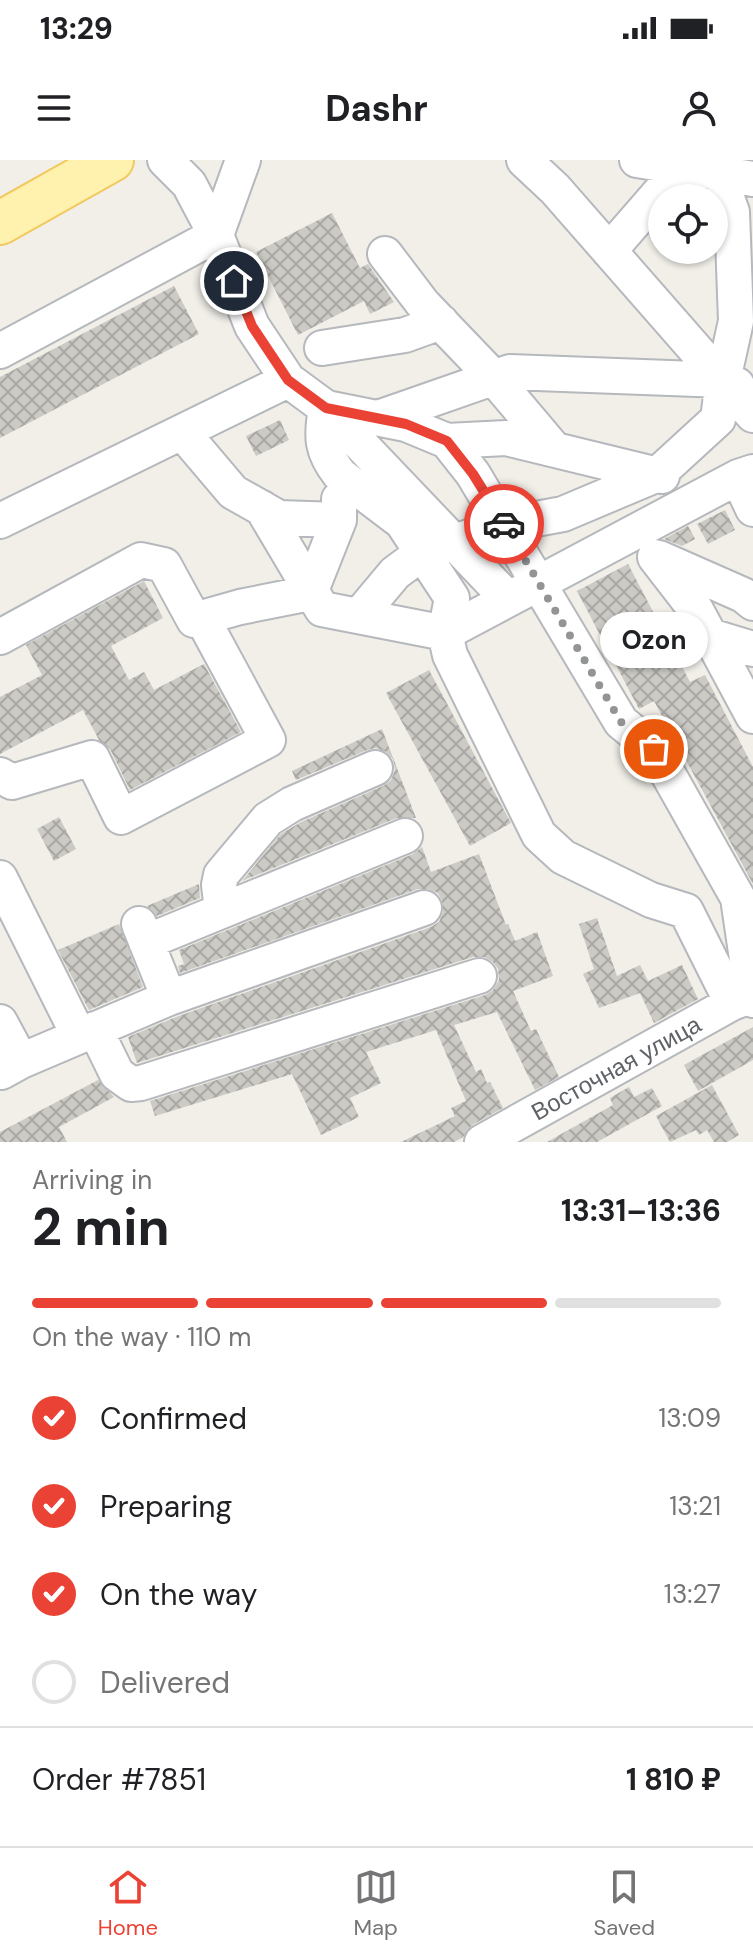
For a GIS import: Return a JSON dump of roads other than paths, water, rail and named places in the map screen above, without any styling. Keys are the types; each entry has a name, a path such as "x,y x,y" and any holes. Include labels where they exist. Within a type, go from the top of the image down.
{"main road":[{"path":"0,223 112,160"}],"street":[{"path":"165,160 189,184 216,235 252,326 288,380 326,408 508,599"},
{"path":"0,351 216,235 243,160"},
{"path":"524,160 555,189 609,251 738,385 753,415"},
{"path":"637,160 753,179"},
{"path":"609,251 682,167"},
{"path":"359,616 395,573 422,553 504,525 563,514 658,474 718,419 738,385 732,212 718,173"},
{"path":"385,254 554,449"},
{"path":"322,348 405,335 441,322"},
{"path":"378,418 510,372 738,385"},
{"path":"0,521 288,380"},
{"path":"326,408 406,424 447,441 506,438 554,449 658,474 704,495"},
{"path":"326,408 321,437 333,465 340,475 402,522 452,598 445,633 450,655 539,835 563,857 651,900 686,911 745,999"},
{"path":"183,433 248,500 305,594 322,609 445,633 746,474 753,509"},
{"path":"447,441 473,474 621,722 654,749 738,898 745,999"},
{"path":"305,594 339,520 340,475"},
{"path":"248,500 279,518 339,520"},
{"path":"618,541 743,595 753,603"},
{"path":"655,557 696,610 753,716"},
{"path":"0,637 141,560 164,565 194,620 305,594"},
{"path":"0,775 12,782 92,758 121,817 268,740 202,618"},
{"path":"710,636 753,649"},
{"path":"222,910 221,875 268,819 292,804 375,768"},
{"path":"169,998 143,933 222,910 405,836"},
{"path":"0,878 87,1033 117,1074 131,1084 479,976"},
{"path":"0,1022 10,1066 169,998 424,908"},
{"name":"Восточная улица","path":"482,1142 745,999"}],"place":[{"name":"Ozon","path":"654,749"}]}
